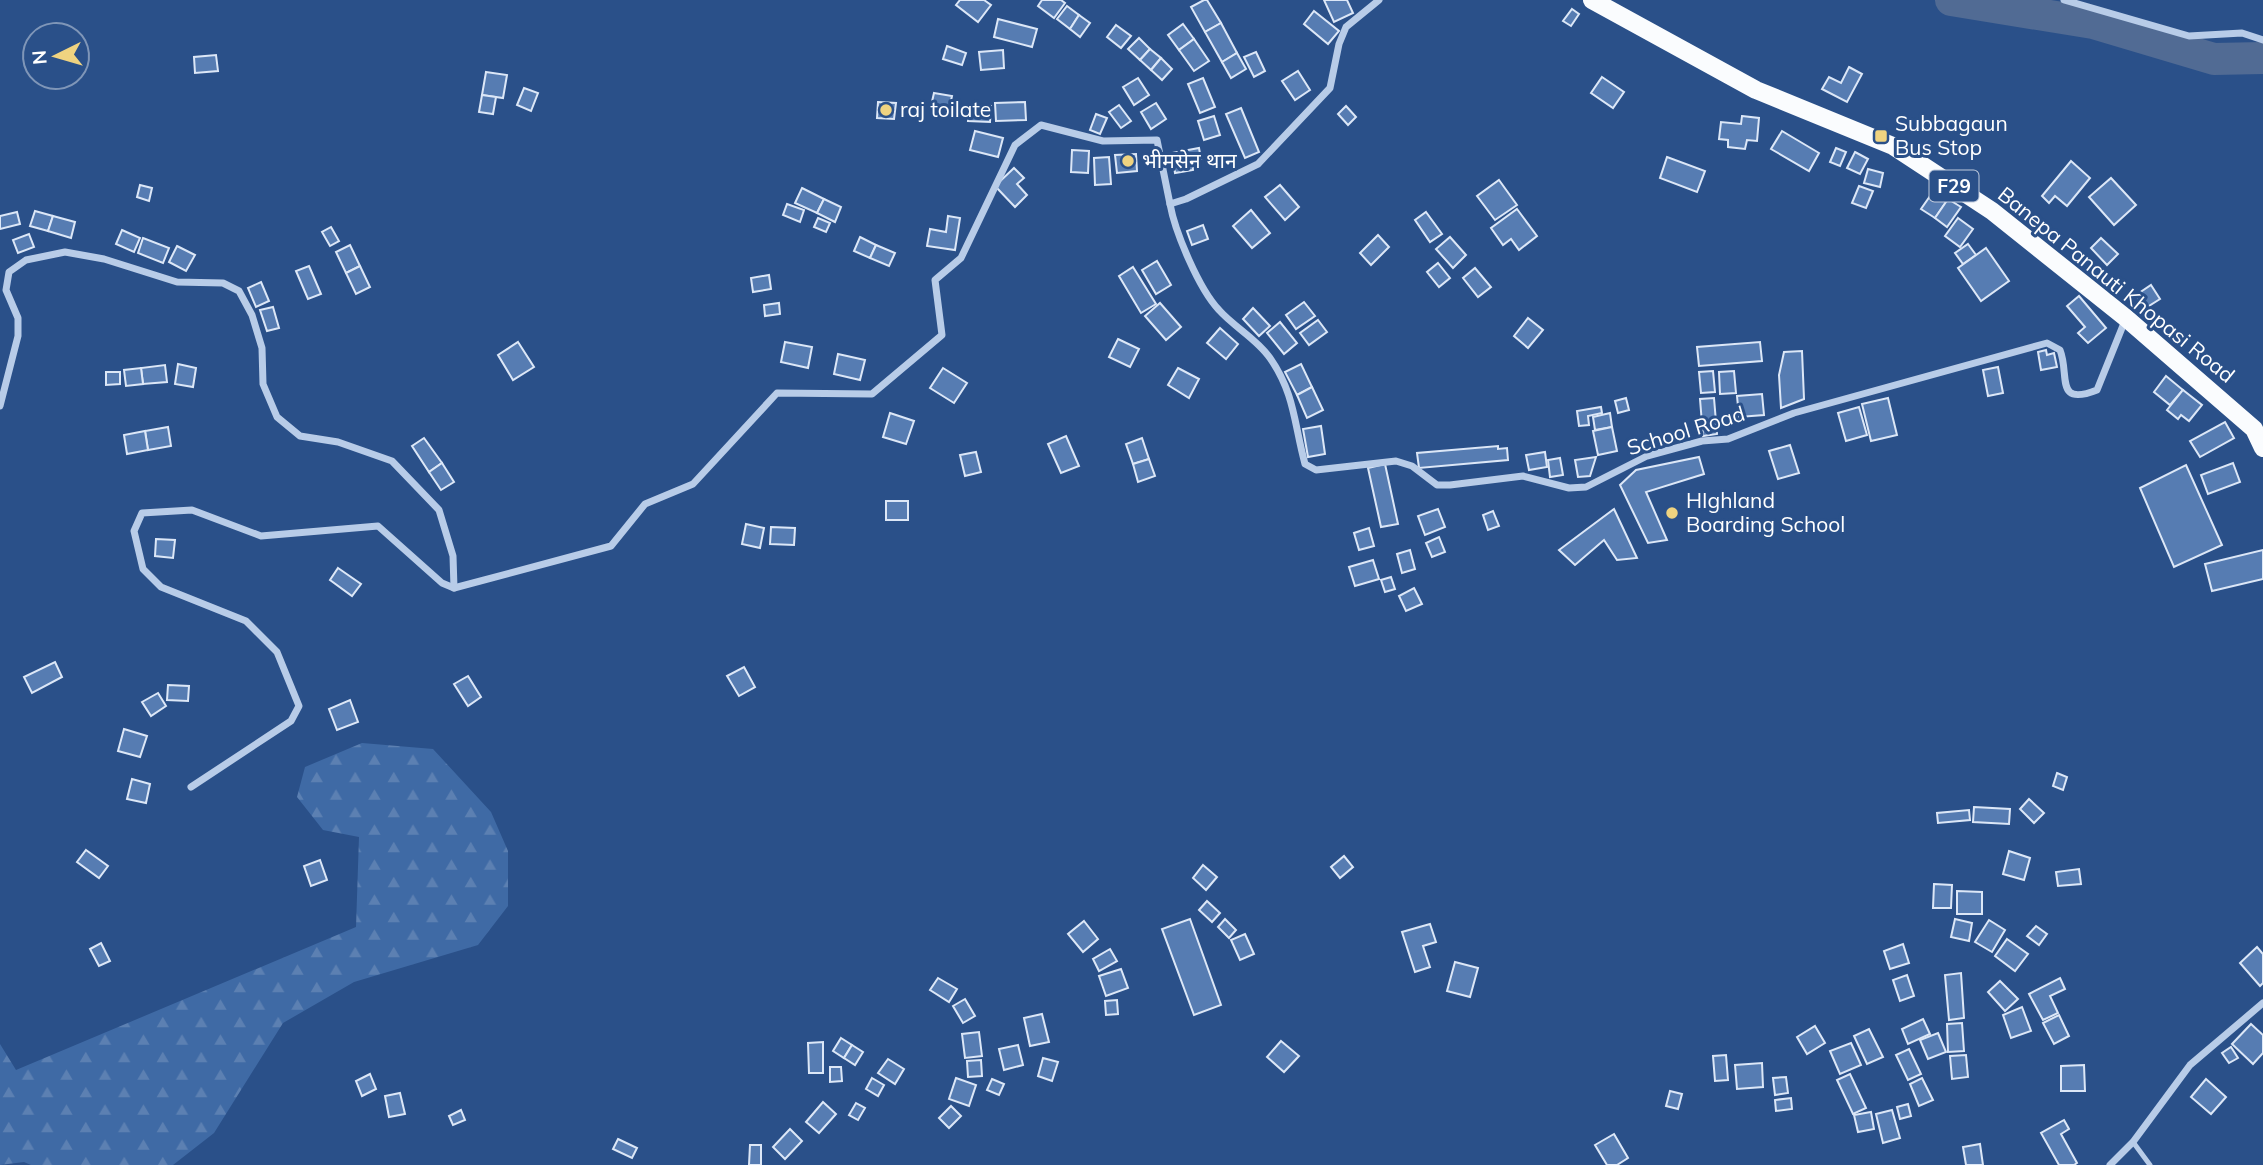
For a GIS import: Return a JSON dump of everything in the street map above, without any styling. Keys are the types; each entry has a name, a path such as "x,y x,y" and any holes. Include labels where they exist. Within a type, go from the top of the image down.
{"main road":[{"name":"Banepa Panauti Khopasi Road","path":"1592,0 1756,90 1893,146 1992,211 2126,318 2254,429 2263,448"}],"street":[{"path":"191,787 291,721 299,706 277,652 246,621 161,587 143,569 134,531 142,513 192,510 261,536 379,526 442,583 454,588 611,546 645,503 693,484 776,393 872,394 942,335 936,280 961,258 1015,145 1041,125 1103,141 1157,140 1170,204 1186,199 1258,164 1330,88 1339,44 1346,27 1379,0"},
{"path":"2064,0 2189,36 2242,33 2263,40"},
{"name":"School Road","path":"1170,204 1173,224 1209,299 1268,355 1283,379 1293,404 1305,464 1316,470 1396,461 1412,466 1437,485 1523,476 1569,488 1586,486 1647,456 1702,441 1728,439 1794,413 2047,343 2060,350 2064,358 2065,385 2068,392 2076,396 2084,395 2097,390 2126,318"},
{"path":"0,406 18,336 18,318 6,290 9,272 26,260 65,252 104,259 177,282 223,283 239,291 251,315 262,348 263,384 276,417 300,436 338,442 392,461 439,510 453,556 454,588"},
{"path":"2110,1165 2133,1142 2190,1065 2263,1003"}],"lane":[{"path":"2133,1142 2150,1165"}],"green space":[{"path":"362,743 433,749 491,812 508,851 508,906 478,945 354,982 283,1023 214,1133 173,1165 31,1165 24,1162 0,1165 0,1044 16,1070 356,927 359,837 323,830 297,797 305,767"}],"building":[{"path":"960,0 984,0 991,5 978,22 956,5"},
{"path":"1042,0 1061,0 1065,3 1054,18 1038,6"},
{"path":"1207,0 1221,23 1205,32 1191,7"},
{"path":"1324,0 1347,0 1353,13 1334,22"},
{"path":"1067,6 1079,15 1070,29 1057,19"},
{"path":"1572,9 1579,14 1571,26 1563,21"},
{"path":"1314,11 1339,31 1328,44 1304,24"},
{"path":"1079,15 1090,23 1080,37 1070,29"},
{"path":"998,19 1037,29 1032,47 994,37"},
{"path":"1221,23 1237,53 1222,62 1205,32"},
{"path":"1183,24 1194,39 1179,50 1168,35"},
{"path":"1116,25 1131,36 1121,48 1107,37"},
{"path":"1139,38 1150,49 1140,60 1128,49"},
{"path":"1194,39 1209,61 1194,71 1179,50"},
{"path":"947,46 966,53 962,65 943,59"},
{"path":"1150,49 1161,58 1151,70 1140,60"},
{"path":"1003,50 1004,68 981,70 979,52"},
{"path":"1256,52 1265,71 1254,77 1244,57"},
{"path":"1237,53 1246,69 1231,78 1222,62"},
{"path":"216,55 218,71 195,73 194,57"},
{"path":"1161,58 1172,69 1162,80 1151,70"},
{"path":"1849,67 1862,74 1847,102 1822,89 1829,77 1841,83"},
{"path":"1298,71 1310,90 1295,100 1282,81"},
{"path":"486,72 507,75 503,98 482,95"},
{"path":"1602,77 1624,92 1613,108 1591,93"},
{"path":"1138,78 1149,95 1134,105 1123,87"},
{"path":"1203,78 1215,107 1200,113 1188,84"},
{"path":"524,88 538,93 531,111 517,105"},
{"path":"934,93 952,96 949,109 931,106"},
{"path":"482,95 496,97 493,114 479,112"},
{"name":"raj toilate","path":"878,102 896,103 894,119 877,118"},
{"path":"1025,102 1026,120 996,121 995,103"},
{"path":"1156,103 1166,119 1151,129 1141,112"},
{"path":"969,105 991,106 990,122 968,121"},
{"path":"1119,105 1131,121 1121,128 1109,112"},
{"path":"1346,106 1356,117 1348,125 1338,114"},
{"path":"1241,108 1259,152 1245,158 1226,114"},
{"path":"1096,114 1107,118 1100,134 1090,130"},
{"path":"1214,116 1220,135 1204,140 1198,121"},
{"path":"1742,116 1759,118 1757,141 1747,140 1745,149 1728,147 1728,140 1719,139 1721,122 1741,124"},
{"path":"975,131 1003,138 998,157 970,150"},
{"path":"1782,131 1819,153 1809,171 1771,149"},
{"path":"1199,148 1201,159 1192,161 1193,170 1175,173 1172,153"},
{"path":"1836,148 1846,152 1840,166 1830,162"},
{"path":"1072,150 1089,151 1088,173 1071,172"},
{"path":"1855,152 1868,159 1860,174 1847,168"},
{"path":"1136,154 1137,171 1117,173 1115,155"},
{"path":"1109,157 1111,184 1095,185 1094,158"},
{"path":"1667,157 1705,171 1697,192 1660,178"},
{"path":"2071,161 2090,178 2067,206 2055,196 2049,203 2042,196"},
{"path":"1014,168 1024,178 1017,184 1027,195 1015,207 995,186"},
{"path":"1868,169 1883,173 1880,187 1864,183"},
{"path":"2111,178 2136,205 2114,225 2089,197"},
{"path":"1499,180 1517,205 1495,220 1477,196"},
{"path":"140,185 152,188 149,201 137,197"},
{"path":"1280,185 1299,207 1285,220 1265,197"},
{"path":"1859,186 1873,191 1866,208 1852,203"},
{"path":"802,188 824,199 817,213 795,203"},
{"path":"1935,189 1948,199 1935,218 1921,209"},
{"path":"824,199 841,207 835,222 817,213"},
{"path":"1948,199 1961,207 1947,227 1935,218"},
{"path":"787,204 804,210 800,222 783,215"},
{"path":"1517,209 1537,236 1519,250 1511,239 1503,245 1491,228"},
{"path":"1251,210 1270,233 1252,248 1233,226"},
{"path":"35,211 53,216 48,231 30,226"},
{"path":"17,212 20,224 0,229 0,216"},
{"path":"1426,212 1442,234 1430,242 1415,220"},
{"path":"53,216 75,222 71,238 48,231"},
{"path":"948,216 960,218 955,250 927,246 930,229 946,232"},
{"path":"818,218 830,223 826,232 814,227"},
{"path":"1958,218 1973,229 1960,247 1945,236"},
{"path":"1203,225 1208,239 1192,245 1187,231"},
{"path":"331,227 339,241 330,246 322,232"},
{"path":"122,230 140,238 134,252 116,244"},
{"path":"29,234 34,247 18,253 13,240"},
{"path":"1378,235 1389,247 1371,265 1360,253"},
{"path":"860,237 876,245 870,258 854,251"},
{"path":"1450,237 1466,255 1453,268 1436,249"},
{"path":"143,238 169,248 163,263 138,253"},
{"path":"2101,238 2118,254 2107,265 2091,248"},
{"path":"1968,244 1976,255 1963,264 1955,253"},
{"path":"350,245 360,266 346,273 336,252"},
{"path":"876,245 895,253 889,266 870,258"},
{"path":"177,246 195,255 186,271 169,262"},
{"path":"1986,248 2009,281 1981,301 1958,268"},
{"path":"1157,261 1171,285 1156,294 1142,270"},
{"path":"1438,263 1450,278 1439,287 1427,272"},
{"path":"309,266 321,294 308,299 296,271"},
{"path":"360,266 370,287 356,294 346,273"},
{"path":"1133,267 1156,304 1141,313 1119,276"},
{"path":"1475,268 1491,287 1478,297 1463,278"},
{"path":"769,275 771,289 753,292 751,278"},
{"path":"261,282 269,301 256,307 248,288"},
{"path":"2151,285 2160,299 2144,309 2136,295"},
{"path":"2079,296 2106,328 2088,343 2078,333 2085,327 2067,306"},
{"path":"1304,302 1315,316 1296,329 1286,315"},
{"path":"779,303 780,314 765,316 764,305"},
{"path":"1160,303 1181,327 1166,340 1145,316"},
{"path":"273,307 279,328 267,331 260,310"},
{"path":"1253,308 1270,326 1259,336 1243,319"},
{"path":"1528,318 1543,330 1528,348 1514,336"},
{"path":"1318,320 1327,332 1309,345 1300,333"},
{"path":"1280,322 1297,343 1284,354 1267,333"},
{"path":"1220,328 1238,344 1226,359 1207,343"},
{"path":"1118,339 1139,349 1130,367 1109,357"},
{"path":"518,342 534,367 513,380 498,355"},
{"path":"785,342 812,347 808,368 781,362"},
{"path":"1760,342 1762,361 1699,366 1697,347"},
{"path":"2046,350 2047,355 2054,353 2057,367 2041,370 2038,352"},
{"path":"1802,351 1804,399 1781,408 1779,375 1784,352"},
{"path":"838,354 865,360 860,380 834,374"},
{"path":"178,364 196,368 193,387 175,384"},
{"path":"1301,364 1312,387 1297,395 1285,372"},
{"path":"165,365 167,382 143,384 141,368"},
{"path":"1998,367 2003,393 1988,396 1983,370"},
{"path":"141,368 143,384 126,386 124,370"},
{"path":"943,368 967,383 954,403 930,388"},
{"path":"1178,368 1199,379 1189,398 1168,385"},
{"path":"1713,371 1715,392 1701,393 1699,372"},
{"path":"1734,371 1736,393 1720,394 1719,372"},
{"path":"106,372 120,372 120,384 106,385"},
{"path":"2166,376 2183,390 2170,405 2154,392"},
{"path":"1312,387 1323,410 1307,418 1297,395"},
{"path":"2183,390 2202,405 2189,421 2181,415 2178,419 2167,410"},
{"path":"1762,394 1764,415 1739,417 1737,396"},
{"path":"1626,398 1629,410 1618,413 1615,401"},
{"path":"1714,398 1717,434 1703,436 1700,399"},
{"path":"1888,398 1897,435 1871,441 1862,404"},
{"path":"1601,407 1602,413 1588,416 1589,425 1579,426 1577,411"},
{"path":"1859,407 1867,435 1846,441 1838,413"},
{"path":"890,413 914,421 906,444 883,437"},
{"path":"1610,413 1612,427 1595,430 1593,417"},
{"path":"2225,422 2234,438 2200,457 2190,441"},
{"path":"1321,426 1325,454 1308,457 1303,429"},
{"path":"168,427 171,446 148,450 145,431"},
{"path":"1612,427 1617,451 1598,455 1593,431"},
{"path":"145,431 148,450 127,454 124,435"},
{"path":"1066,436 1079,466 1061,473 1048,444"},
{"path":"424,438 442,463 429,472 412,446"},
{"path":"1142,438 1149,459 1133,464 1126,444"},
{"path":"1790,445 1799,473 1778,479 1769,451"},
{"path":"1498,446 1498,449 1507,448 1508,460 1419,468 1417,453"},
{"path":"976,452 981,472 965,476 960,455"},
{"path":"1545,452 1547,467 1529,470 1526,455"},
{"path":"1596,457 1590,476 1578,477 1575,460"},
{"path":"1699,457 1704,474 1646,492 1667,540 1648,543 1620,485 1636,470"},
{"path":"1560,458 1563,475 1550,477 1548,460"},
{"path":"1149,459 1155,476 1138,482 1133,464"},
{"path":"442,463 454,482 441,490 429,472"},
{"path":"2233,463 2240,482 2208,494 2201,475"},
{"path":"1385,464 1398,524 1381,527 1368,468"},
{"path":"2186,465 2222,545 2174,567 2140,488"},
{"path":"886,501 908,501 908,520 886,520"},
{"path":"1438,509 1445,527 1425,535 1418,516"},
{"path":"1614,509 1637,558 1617,560 1604,540 1575,565 1559,550"},
{"path":"1493,511 1499,526 1488,530 1483,515"},
{"path":"746,524 764,528 760,548 742,544"},
{"path":"771,527 795,528 794,545 770,544"},
{"path":"1369,528 1374,546 1359,550 1354,533"},
{"path":"1439,537 1445,552 1432,557 1426,543"},
{"path":"156,539 175,540 173,558 155,556"},
{"path":"1410,550 1415,569 1402,573 1397,554"},
{"path":"2263,550 2263,579 2212,591 2205,564"},
{"path":"1373,560 1379,579 1355,586 1349,567"},
{"path":"338,568 361,584 352,596 330,580"},
{"path":"1391,577 1395,589 1385,592 1381,580"},
{"path":"1414,588 1422,604 1406,611 1399,596"},
{"path":"55,662 62,677 32,693 24,677"},
{"path":"744,667 755,687 739,696 727,676"},
{"path":"468,676 481,697 468,706 454,684"},
{"path":"168,685 189,686 188,701 167,700"},
{"path":"158,693 166,706 151,716 142,702"},
{"path":"350,700 358,722 337,730 329,709"},
{"path":"124,729 147,736 140,757 118,751"},
{"path":"2057,773 2067,777 2063,790 2053,786"},
{"path":"132,779 150,784 146,803 127,799"},
{"path":"2029,799 2044,813 2034,823 2020,809"},
{"path":"1974,807 2010,809 2009,824 1973,822"},
{"path":"1969,810 1970,820 1938,823 1937,813"},
{"path":"86,850 108,866 99,878 77,862"},
{"path":"2009,851 2030,858 2024,880 2003,874"},
{"path":"1344,856 1353,867 1340,878 1331,867"},
{"path":"320,860 327,880 311,886 304,866"},
{"path":"1203,865 1217,877 1206,890 1193,878"},
{"path":"2079,869 2081,884 2058,886 2056,872"},
{"path":"1934,884 1952,885 1951,908 1933,908"},
{"path":"1957,891 1982,892 1982,914 1957,914"},
{"path":"1207,901 1220,913 1212,922 1199,910"},
{"path":"1190,919 1221,1005 1194,1015 1162,929"},
{"path":"1225,919 1236,930 1229,938 1218,927"},
{"path":"1955,919 1972,923 1969,941 1951,937"},
{"path":"1989,920 2005,930 1992,952 1975,942"},
{"path":"1084,921 1098,939 1083,952 1068,934"},
{"path":"1430,924 1436,942 1423,946 1430,967 1415,972 1402,932"},
{"path":"2036,926 2047,934 2039,945 2027,936"},
{"path":"1245,934 1254,954 1240,960 1231,940"},
{"path":"2007,939 2028,954 2015,971 1995,956"},
{"path":"101,943 110,961 99,966 90,949"},
{"path":"1903,944 1909,963 1890,969 1884,951"},
{"path":"2257,947 2263,954 2263,983 2260,986 2240,963"},
{"path":"1110,949 1117,961 1099,971 1093,959"},
{"path":"1455,962 1478,968 1470,997 1447,991"},
{"path":"1121,969 1128,988 1106,996 1099,976"},
{"path":"1961,973 1964,1018 1949,1020 1945,975"},
{"path":"1907,975 1914,996 1900,1001 1893,980"},
{"path":"938,978 957,989 949,1002 930,990"},
{"path":"2060,978 2065,989 2050,996 2058,1013 2043,1020 2029,994"},
{"path":"2000,981 2018,999 2005,1011 1988,992"},
{"path":"965,999 975,1016 963,1023 953,1006"},
{"path":"1117,1000 1118,1014 1106,1015 1105,1001"},
{"path":"2022,1007 2031,1031 2011,1038 2003,1015"},
{"path":"1042,1014 1049,1042 1030,1046 1024,1018"},
{"path":"2059,1015 2069,1036 2054,1044 2043,1023"},
{"path":"1923,1019 1930,1034 1908,1044 1902,1029"},
{"path":"1962,1023 1964,1051 1948,1052 1947,1024"},
{"path":"2251,1024 2263,1035 2263,1053 2253,1064 2232,1044"},
{"path":"1815,1026 1825,1043 1807,1054 1797,1037"},
{"path":"1869,1029 1883,1057 1867,1064 1854,1036"},
{"path":"979,1032 982,1056 965,1058 962,1034"},
{"path":"1938,1033 1946,1052 1928,1059 1920,1040"},
{"path":"841,1038 852,1045 844,1058 833,1051"},
{"path":"1281,1041 1299,1056 1284,1072 1267,1057"},
{"path":"823,1042 823,1073 809,1073 808,1043"},
{"path":"1851,1043 1861,1065 1840,1074 1830,1051"},
{"path":"852,1045 863,1052 855,1065 844,1058"},
{"path":"1018,1045 1023,1065 1004,1070 999,1049"},
{"path":"2231,1047 2238,1058 2229,1063 2222,1053"},
{"path":"1909,1049 1921,1074 1908,1080 1896,1055"},
{"path":"1726,1055 1728,1080 1715,1081 1713,1056"},
{"path":"1966,1055 1968,1077 1952,1079 1950,1056"},
{"path":"1043,1058 1058,1062 1052,1081 1038,1076"},
{"path":"888,1059 904,1069 895,1084 878,1073"},
{"path":"981,1060 982,1076 968,1077 967,1061"},
{"path":"1762,1063 1763,1087 1737,1089 1735,1065"},
{"path":"2084,1065 2085,1091 2061,1091 2061,1066"},
{"path":"830,1067 841,1067 842,1081 830,1082"},
{"path":"370,1074 376,1089 362,1096 356,1081"},
{"path":"1850,1074 1866,1108 1853,1114 1837,1080"},
{"path":"1786,1077 1788,1093 1775,1095 1773,1078"},
{"path":"872,1078 884,1085 878,1096 866,1089"},
{"path":"956,1078 976,1085 969,1106 949,1099"},
{"path":"1922,1078 1933,1100 1919,1106 1910,1084"},
{"path":"992,1079 1004,1084 999,1095 987,1090"},
{"path":"2206,1079 2226,1097 2211,1114 2191,1097"},
{"path":"1670,1091 1682,1094 1678,1109 1666,1106"},
{"path":"400,1093 405,1114 389,1117 385,1096"},
{"path":"1791,1098 1792,1109 1776,1111 1775,1100"},
{"path":"823,1102 836,1114 819,1133 806,1122"},
{"path":"856,1103 865,1108 858,1120 849,1115"},
{"path":"1908,1104 1911,1116 1900,1119 1897,1107"},
{"path":"951,1106 961,1116 949,1128 939,1118"},
{"path":"461,1110 465,1120 453,1125 449,1116"},
{"path":"1892,1110 1900,1138 1883,1143 1876,1114"},
{"path":"1871,1112 1874,1129 1858,1132 1854,1115"},
{"path":"2064,1120 2069,1129 2061,1134 2077,1163 2074,1165 2059,1165 2041,1133"},
{"path":"790,1129 802,1141 785,1159 773,1147"},
{"path":"1614,1134 1628,1158 1617,1165 1607,1165 1595,1145"},
{"path":"618,1139 637,1148 632,1158 613,1149"},
{"path":"1980,1144 1983,1165 1966,1165 1963,1147"},
{"path":"750,1145 761,1145 761,1165 749,1165"}],"waterway":[{"path":"1951,0 2093,23 2214,59 2263,58"}],"place":[{"name":"raj toilate","path":"886,110"},
{"name":"Subbagaun Bus Stop","path":"1881,136"},
{"name":"भीमसेन थान","path":"1128,161"},
{"name":"HIghland Boarding School","path":"1672,513"}]}
